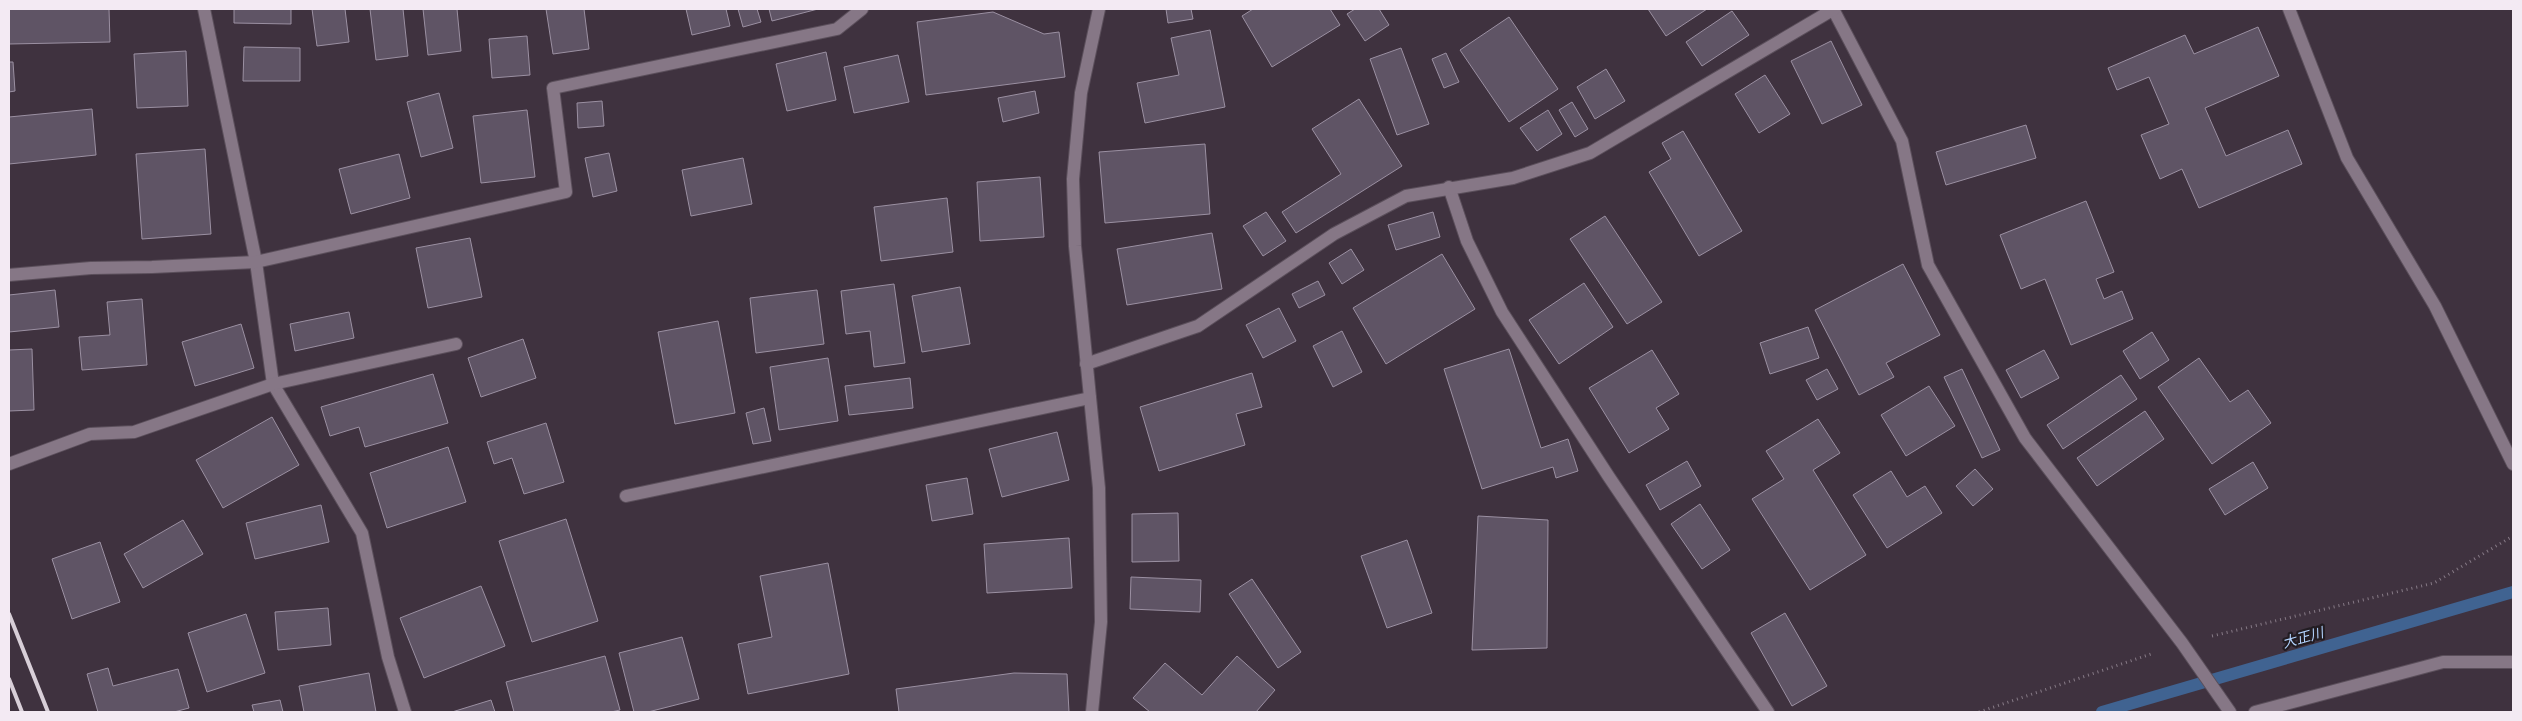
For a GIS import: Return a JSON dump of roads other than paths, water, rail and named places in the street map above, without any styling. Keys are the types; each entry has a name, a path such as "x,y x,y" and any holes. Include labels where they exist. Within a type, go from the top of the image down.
{"street":[{"path":"204,9 256,262 272,384 362,533 388,657 405,712"},
{"path":"9,275 91,268 152,268 256,262 566,192 553,88 837,29 862,9"},
{"path":"1086,364 1198,326 1334,234 1406,196 1450,187 1513,178 1590,154 1834,9 1902,140 1928,265 2025,438 2182,643 2230,712"},
{"path":"2289,9 2348,158 2434,306 2513,464"},
{"path":"1092,712 1101,622 1099,488 1075,246 1073,179 1082,93 1095,10"},
{"path":"1450,187 1467,241 1502,312 1609,477 1768,712"},
{"path":"9,464 90,434 134,432 272,384 456,344"},
{"path":"626,496 1090,398"},
{"path":"2255,712 2443,662 2513,662"}],"waterway":[{"name":"大正川","path":"2102,712 2513,592"}],"railway":[{"path":"9,614 48,712"},
{"path":"9,679 22,712"}]}
